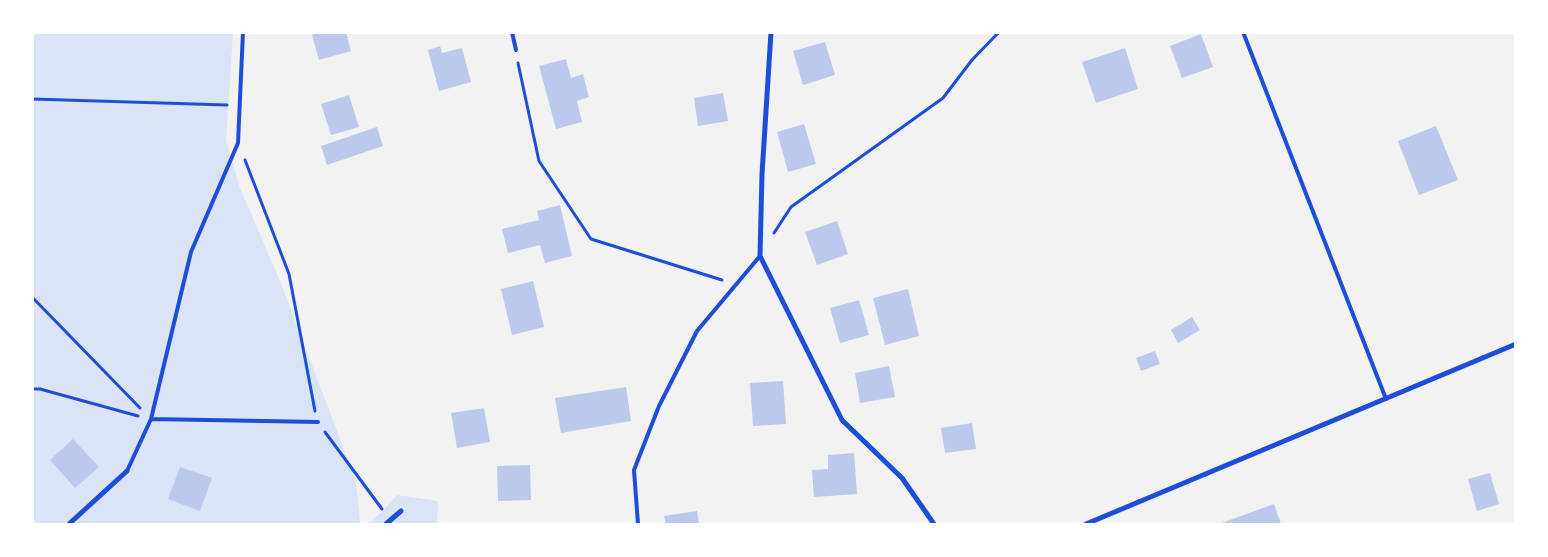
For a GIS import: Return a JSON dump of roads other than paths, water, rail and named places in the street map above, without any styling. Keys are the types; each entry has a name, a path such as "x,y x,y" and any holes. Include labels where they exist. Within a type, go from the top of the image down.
{"street":[{"path":"771,32 762,174 760,256 842,420 902,478 934,524"},
{"path":"1086,524 1516,344"},
{"path":"69,524 127,471"},
{"path":"388,522 401,511"}],"lane":[{"path":"127,471 151,419 191,252 238,143 243,32"},
{"path":"512,32 516,50"},
{"path":"1243,32 1386,399"},
{"path":"638,524 634,470 659,406 697,331 760,256"},
{"path":"151,419 318,422"}]}
